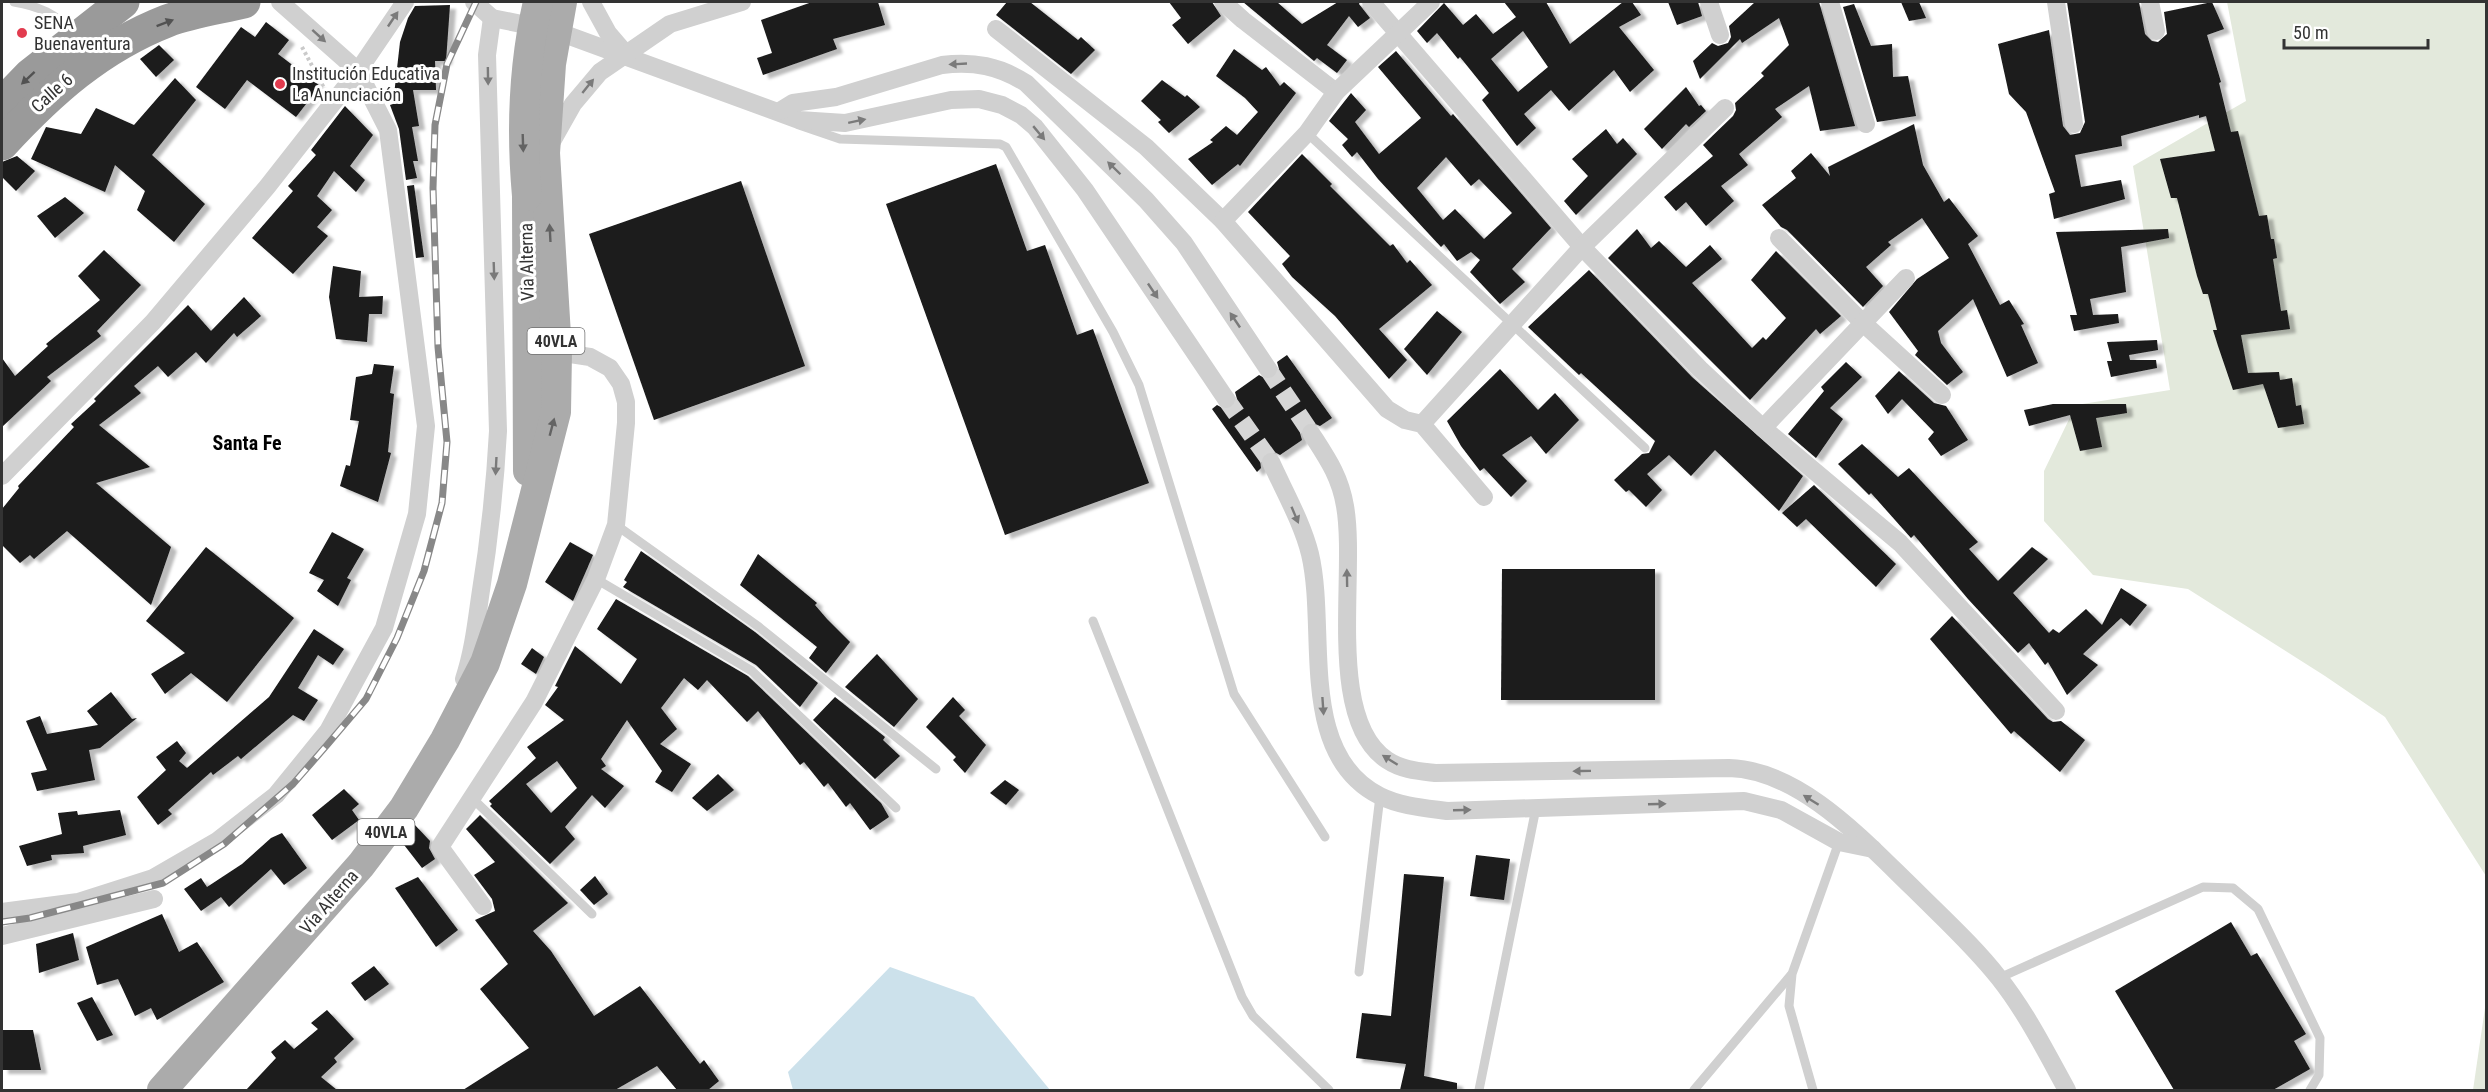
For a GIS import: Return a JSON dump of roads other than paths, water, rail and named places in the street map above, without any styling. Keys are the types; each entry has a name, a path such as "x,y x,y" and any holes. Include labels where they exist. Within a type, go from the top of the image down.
{"highway":[{"name":"Calle 6","path":"2,104 30,75 123,2"},
{"name":"Calle 6","path":"2,144 40,102 81,68 123,41 169,20 244,2"}],"main road":[{"name":"Via Alterna","path":"527,525 530,414 526,196 522,143 523,89 530,36 538,2"},
{"name":"Via Alterna","path":"162,1090 361,865 404,808 445,740 484,663 512,584 556,412 557,352 545,153 548,94 562,2"}],"street":[{"path":"2,912 78,902 153,878 217,841 276,795 328,730 384,628 417,514 426,426 388,130 358,71 279,2"},
{"path":"2,476 153,322 267,187 358,71 405,2"},
{"path":"474,2 492,18 556,31 626,54 799,120 837,124 951,100 979,99 1002,105 1021,115 1035,127 1085,190 1226,399"},
{"path":"591,2 608,33 626,54"},
{"path":"545,153 573,104 600,72 670,24 742,2"},
{"path":"1223,2 1336,92"},
{"path":"1371,2 1582,247 1700,369 1763,428 1900,543 2056,711"},
{"path":"1224,221 1307,133 1336,92 1431,2"},
{"path":"1709,2 1720,35"},
{"path":"1830,2 1866,123"},
{"path":"2056,2 2074,124"},
{"path":"2150,2 2156,31"},
{"path":"445,740 471,657 495,489 498,356 487,54 492,18"},
{"path":"996,29 1146,147 1224,221 1387,408 1405,420 1422,424 1484,497"},
{"path":"780,111 794,104 836,96 942,65 961,63 1005,70 1026,83 1146,200 1184,243 1268,369"},
{"path":"1422,424 1582,247 1725,108"},
{"path":"1779,238 1862,322 1942,395"},
{"path":"1763,428 1906,278"},
{"path":"483,906 440,847 534,702 596,579 616,525 626,423 626,402 621,384 610,368 590,357 557,352"},
{"path":"1311,433 1340,478 1346,509 1350,686 1357,720 1369,742 1387,760 1410,770 1435,773 1745,769 1773,777 1848,823 1956,930 1999,978 2028,1020 2067,1090"},
{"path":"1271,462 1310,553 1315,589 1324,718 1334,750 1353,777 1380,796 1411,806 1447,811 1744,801 1781,810 1839,842 1873,849"},
{"path":"2,936 154,899"}],"lane":[{"path":"14,2 36,5 52,14 60,19 76,37"},
{"path":"780,111 800,127 840,139 1000,144 1006,147 1113,332 1138,385 1234,694 1325,837"},
{"path":"1307,133 1645,448"},
{"path":"616,525 759,627 936,769"},
{"path":"596,579 753,671 896,808"},
{"path":"1094,621 1242,997 1253,1016 1329,1090"},
{"path":"1359,972 1380,796"},
{"path":"471,797 592,914"},
{"path":"1479,1090 1536,808"},
{"path":"1814,1090 1789,1006 1792,974 1839,842 1848,823"},
{"path":"1999,978 2203,887 2233,888 2258,909 2320,1038 2319,1075 2310,1090"},
{"path":"1694,1090 1792,974"}],"water":[{"path":"890,967 974,997 1050,1090 793,1090 788,1072"}],"tunnel":[{"path":"1268,369 1311,433"},
{"path":"1226,399 1271,462"}],"railway":[{"path":"2,922 30,918 163,883 224,844 293,784 366,699 397,638 424,571 442,503 447,442 438,347 433,188 435,125 447,64 476,2"}],"place":[{"name":"SENA Buenaventura","path":"22,33"},
{"name":"Institución Educativa La Anunciación","path":"280,84"}],"district":[{"name":"Santa Fe","path":"247,443"}]}
